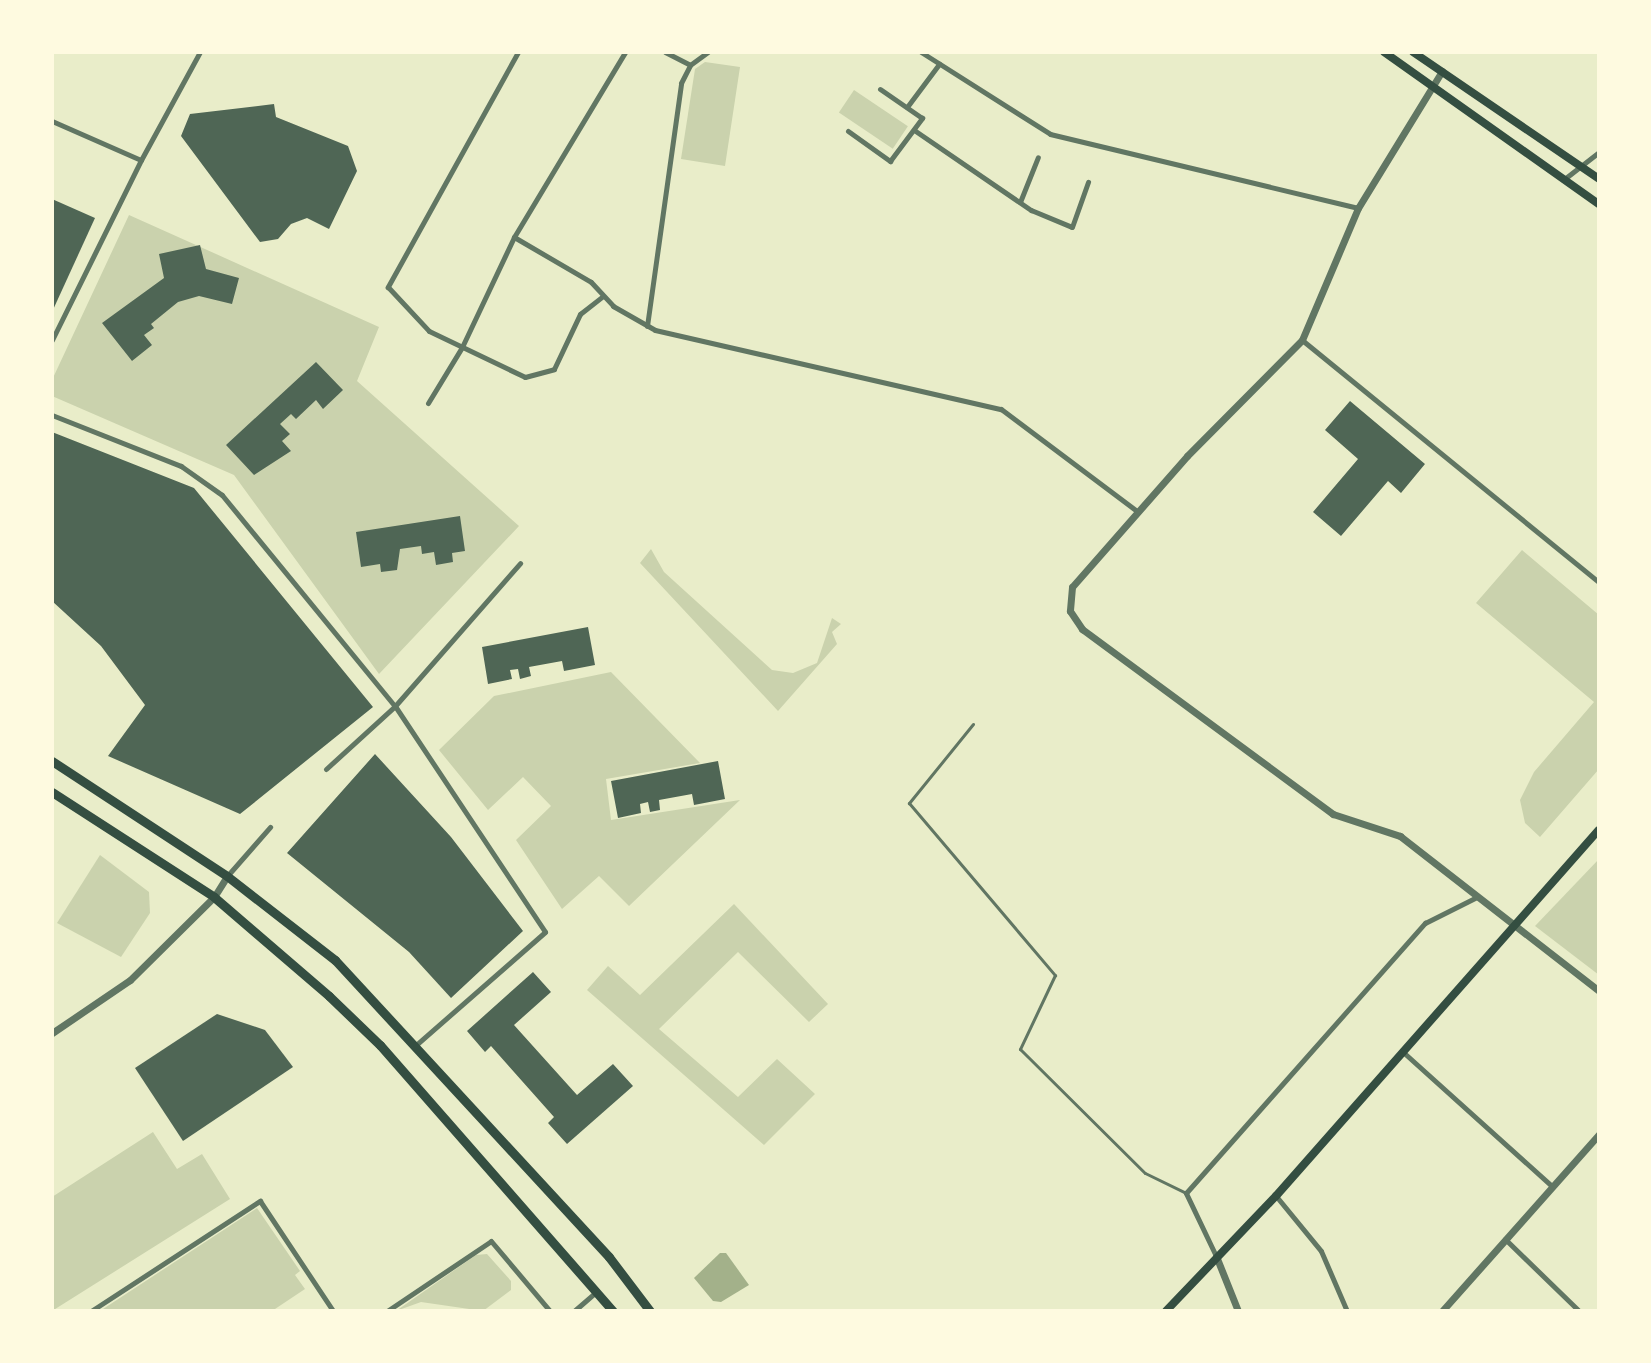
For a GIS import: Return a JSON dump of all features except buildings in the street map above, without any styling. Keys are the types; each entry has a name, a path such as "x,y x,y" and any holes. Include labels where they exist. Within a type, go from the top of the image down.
{"main road":[{"path":"1384,52 1599,204"},
{"path":"1413,52 1599,179"},
{"path":"52,761 227,876 335,960 609,1257 650,1311"},
{"path":"52,792 214,897 380,1045 598,1290 613,1311"},
{"path":"1166,1311 1276,1196 1599,830"}],"street":[{"path":"52,340 141,160 200,52"},
{"path":"518,52 388,287 429,331 525,377 554,369 580,314 603,296"},
{"path":"428,403 462,347 514,237 625,52"},
{"path":"665,52 690,65"},
{"path":"647,326 681,83 690,65 708,52"},
{"path":"921,52 1050,134 1358,208"},
{"path":"907,107 939,64"},
{"path":"1442,71 1358,208 1302,340 1138,512 1072,587 1070,611 1082,629 1333,814 1400,836 1599,991"},
{"path":"848,131 890,161 914,130 922,118 880,89"},
{"path":"52,121 141,160"},
{"path":"914,130 1020,202 1072,227 1088,182"},
{"path":"1563,180 1599,152"},
{"path":"1020,202 1038,157"},
{"path":"514,237 591,282 603,296 647,326 1001,409 1138,512"},
{"path":"1302,340 1599,582"},
{"path":"52,415 181,466 222,495 395,706 545,932 416,1045"},
{"path":"326,769 395,706 520,563"},
{"path":"52,1033 130,980 214,897 227,876 270,827"},
{"path":"1238,1311 1186,1193 1425,923 1477,897"},
{"path":"1403,1051 1552,1186"},
{"path":"1442,1311 1599,1134"},
{"path":"1276,1196 1321,1251 1347,1311"},
{"path":"91,1311 260,1201 333,1311"},
{"path":"1504,1238 1579,1311"},
{"path":"387,1311 491,1241 550,1311"},
{"path":"574,1311 598,1290"}],"lane":[{"path":"973,724 909,803 1055,975 1020,1049 1145,1173 1186,1193"}],"shaded area":[{"path":"705,62 740,67 725,166 681,159 695,69"},
{"path":"854,90 908,126 893,149 839,112"},
{"path":"129,215 379,327 357,381 519,526 379,674 234,475 52,396 52,380"},
{"path":"651,549 664,572 772,670 793,673 817,663 832,618 841,624 832,632 837,644 778,711 640,563"},
{"path":"1522,550 1599,615 1599,769 1540,837 1525,823 1520,800 1534,772 1594,702 1476,603"},
{"path":"611,672 700,763 606,779 611,820 740,800 629,906 599,876 562,909 516,840 551,806 523,777 488,810 439,750 494,696"},
{"path":"100,855 149,892 150,913 121,957 57,923"},
{"path":"1599,859 1599,975 1535,926"},
{"path":"734,904 828,1004 809,1022 738,952 659,1029 738,1097 777,1059 815,1094 764,1145 587,990 608,966 640,995"},
{"path":"153,1132 177,1169 202,1154 230,1199 52,1311 52,1197"},
{"path":"257,1208 300,1271 295,1275 305,1289 272,1311 100,1311"},
{"path":"720,1253 726,1253 749,1285 721,1302 713,1301 694,1278"},
{"path":"487,1254 511,1281 511,1290 483,1311 421,1302 396,1311 476,1255"}]}
